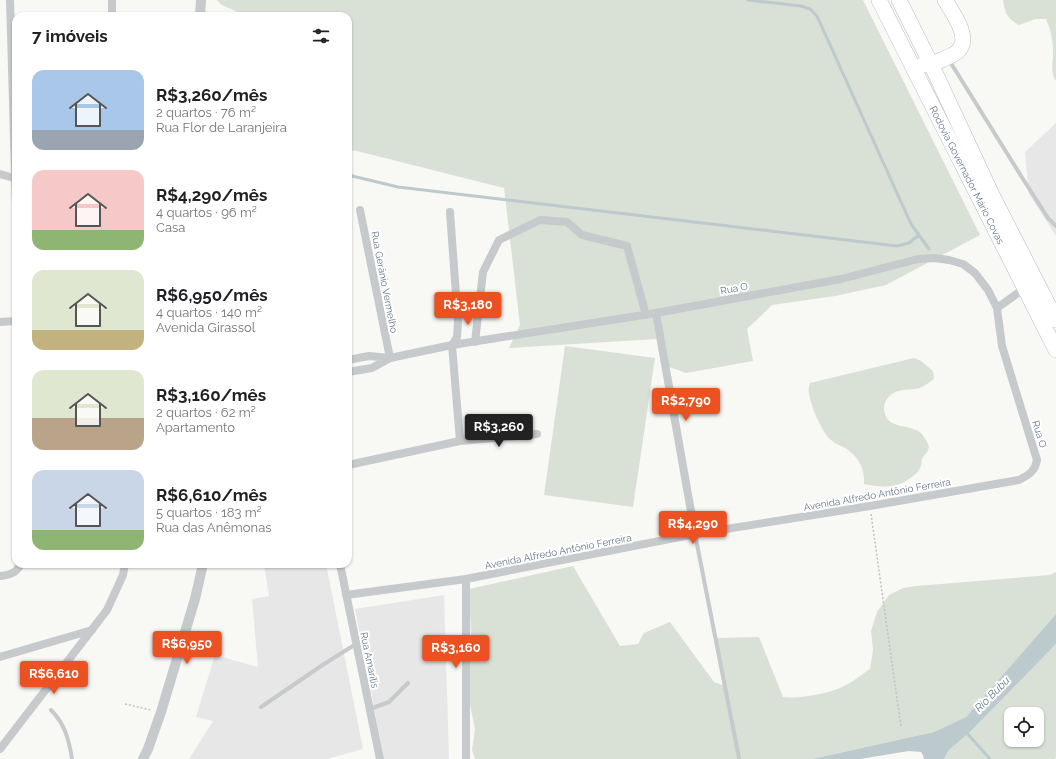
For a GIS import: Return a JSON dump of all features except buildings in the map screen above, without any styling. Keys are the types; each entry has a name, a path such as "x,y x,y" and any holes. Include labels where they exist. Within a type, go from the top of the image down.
{"highway":[{"name":"Rodovia Governador Mário Covas","path":"879,0 1056,350"},
{"path":"887,0 917,62 924,66 947,57 958,51 961,47 963,39 962,33 957,20 945,0"},
{"name":"Rodovia Governador Mário Covas","path":"899,0 931,64 992,195 1056,320"}],"street":[{"path":"10,0 12,89"},
{"path":"112,0 112,12"},
{"path":"200,12 201,0"},
{"path":"0,174 12,177"},
{"name":"Rua Gerânio Vermelho","path":"360,210 390,358"},
{"path":"450,212 458,322 457,337 452,346 460,441"},
{"path":"475,342 483,272 499,240 540,220 567,222 582,235 628,246 646,315"},
{"name":"Rua O","path":"390,358 475,342 646,315 841,279 918,259 934,258 950,260 963,264 975,273 988,290 997,308 1002,346 1036,454 1036,466 1032,473"},
{"path":"997,308 1025,288"},
{"path":"656,313 695,534"},
{"path":"0,322 12,321"},
{"path":"352,359 369,356 390,358"},
{"path":"352,371 372,368 390,358"},
{"path":"352,464 460,441 537,434"},
{"name":"Avenida Alfredo Antônio Ferreira","path":"346,595 466,579 695,534 1019,480 1032,473"},
{"path":"0,576 11,575 19,568"},
{"path":"0,749 107,610 123,575 124,568"},
{"path":"143,759 161,712 195,599 202,568"},
{"name":"Rua Amarílis","path":"341,568 380,759"},
{"path":"466,579 466,759"},
{"path":"0,657 92,630"}],"lane":[{"path":"947,57 1031,192 1048,218 1056,226"},
{"path":"695,534 739,758"},
{"path":"262,707 324,664 356,644"},
{"path":"370,709 389,702 408,683"},
{"path":"51,710 59,718 65,730 70,743 72,759"}],"path":[{"path":"870,506 901,727"},
{"path":"125,704 161,712"}],"shaded area":[{"path":"217,0 863,0 980,235 886,285 835,296 772,305 747,329 753,361 686,373 661,364 657,339 509,348 520,325 504,188 352,150 352,12 237,12 222,5"},
{"path":"1003,0 1056,0 1056,81 1052,69 1052,38 1046,19 1036,19 1019,25 1007,15"},
{"path":"1056,123 1056,236 1029,194 1025,152"},
{"path":"565,346 655,358 633,507 544,495"},
{"path":"914,358 921,361 933,371 934,379 925,386 899,391 892,394 885,402 884,410 886,417 894,424 911,428 921,433 929,446 928,451 922,459 921,466 918,471 904,482 893,486 864,484 860,463 850,451 834,443 820,425 810,398 810,383"},
{"path":"573,566 620,646 638,644 644,633 670,622 714,682 725,686 716,638 759,637 783,697 805,697 838,689 870,669 873,650 871,631 877,612 889,595 903,588 1050,575 1056,572 1056,614 966,717 934,732 812,759 475,759 472,750 475,730 469,699 471,634 469,589"},
{"path":"265,568 327,568 363,749 327,759 189,759 213,721 196,717 215,655 258,667 252,599 269,596"},
{"path":"444,595 449,759 384,759 355,609"},
{"path":"1056,644 1056,758 944,759 948,751 970,732"}],"water":[{"name":"Rio Bubu","path":"1056,614 1056,644 970,732 948,751 944,759 924,759 921,752 909,751 860,759 812,759 934,732 966,717"}],"waterway":[{"path":"748,0 801,6 810,9 817,16 911,224 929,249"},
{"path":"352,176 398,187 897,246 909,243 919,235"},
{"path":"966,732 990,759"}]}
